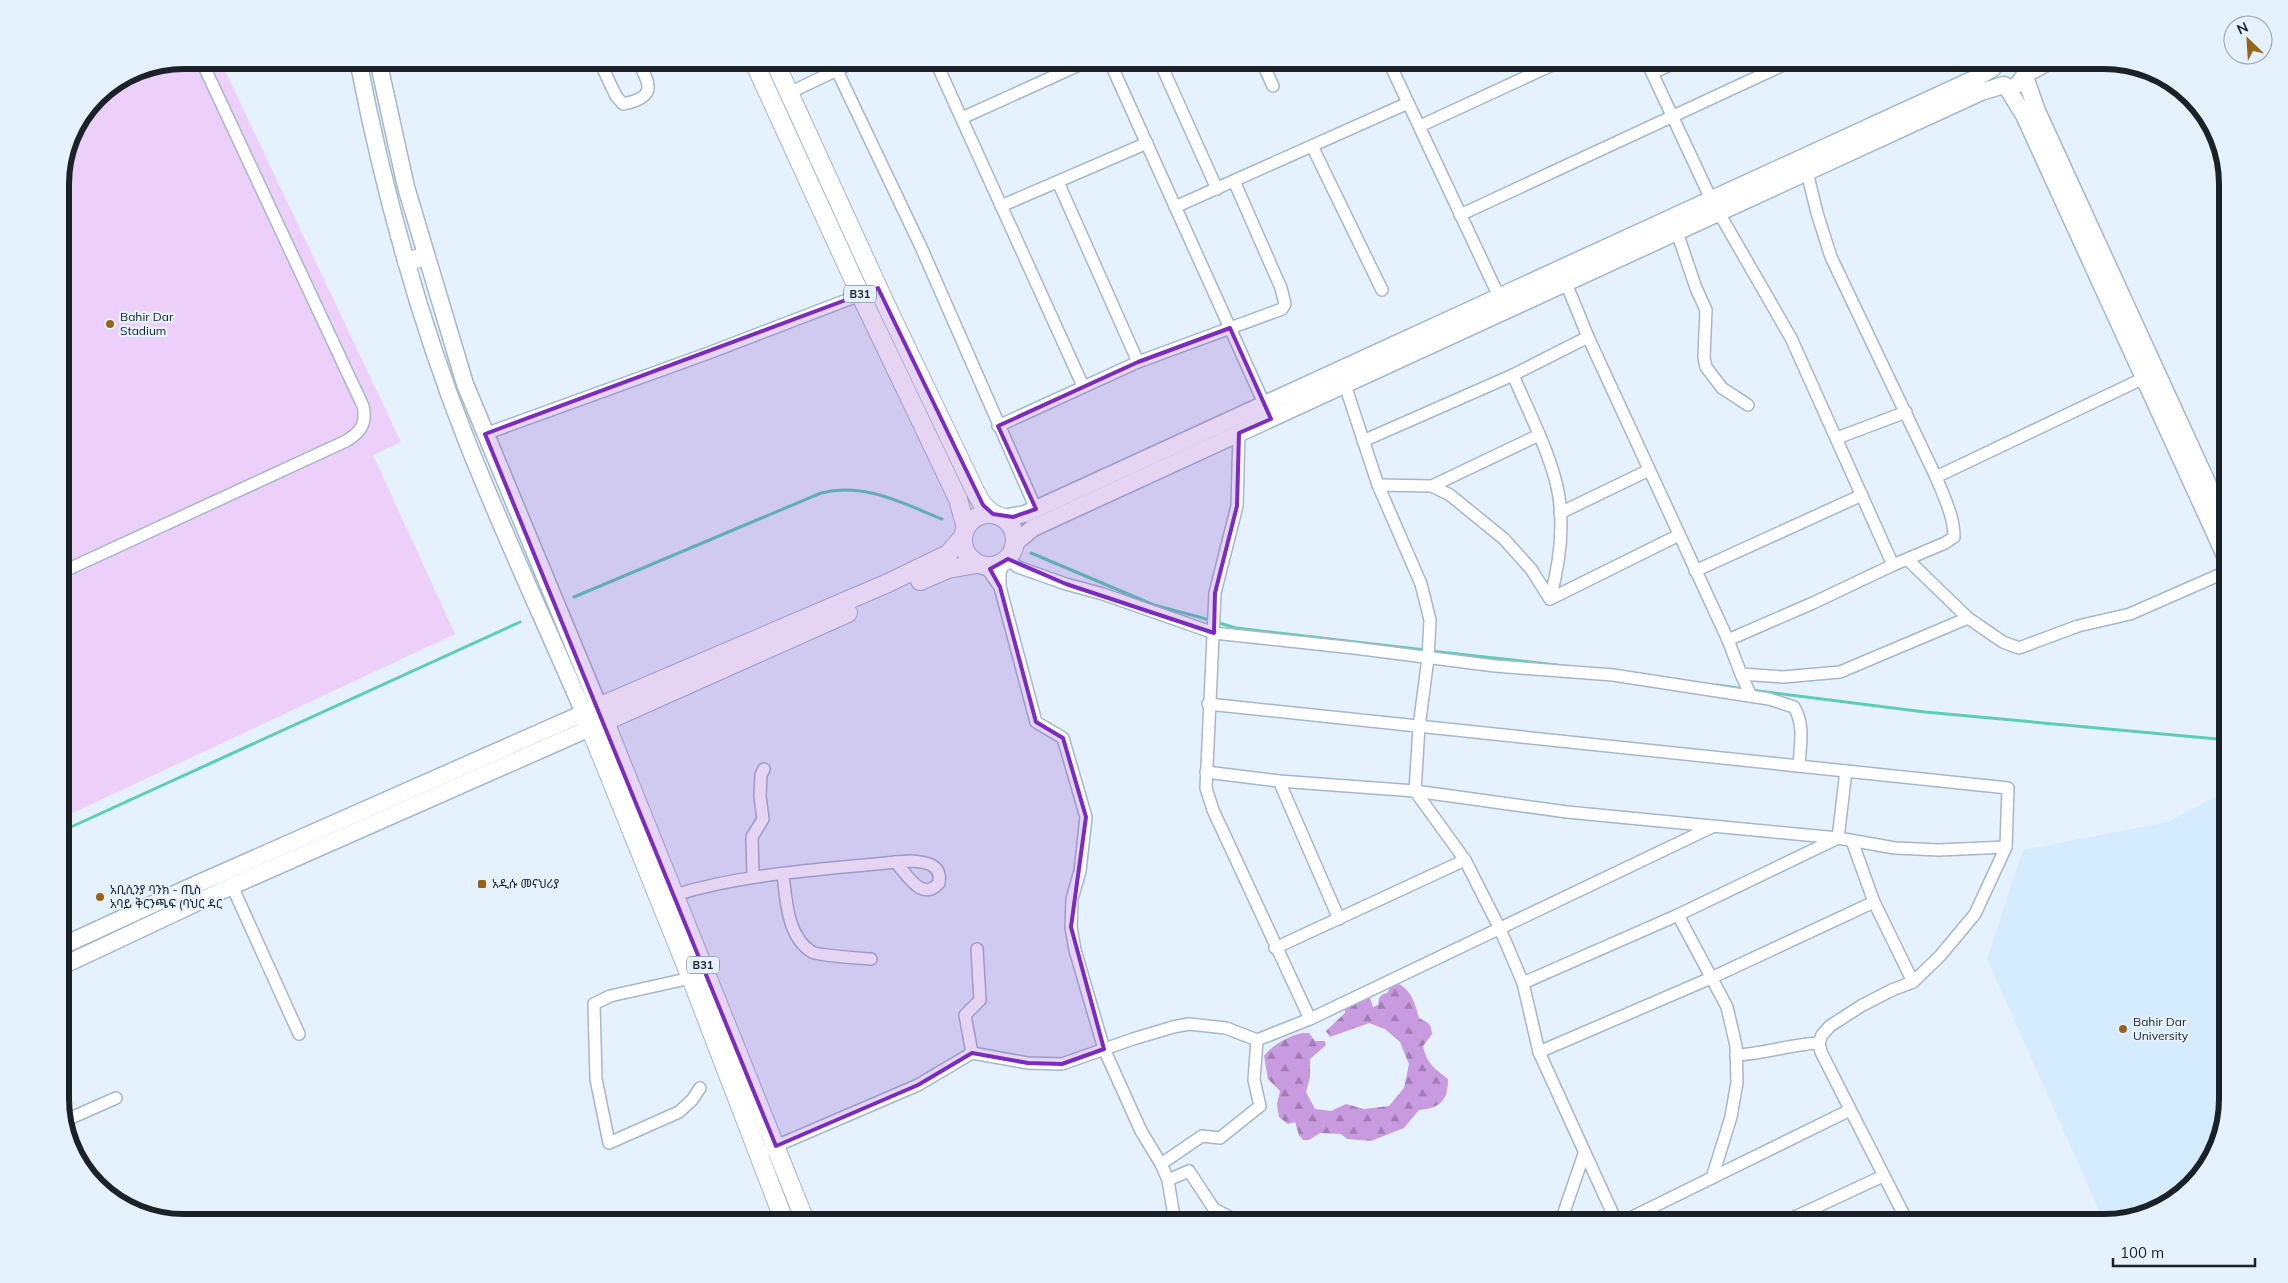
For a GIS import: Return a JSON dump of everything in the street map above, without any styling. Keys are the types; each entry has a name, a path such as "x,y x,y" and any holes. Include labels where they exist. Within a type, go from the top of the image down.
{"main road":[{"path":"360,69 372,132 407,262 448,392 466,440 595,717"},
{"path":"380,69 404,179 425,256 465,384 595,717"},
{"name":"B31","path":"757,69 861,296 958,499 965,533"},
{"name":"B31","path":"778,69 878,288 975,491 983,506 998,516"},
{"path":"69,963 948,554 977,517 998,516 1013,518 1268,412 1715,206 1974,79 1986,69"},
{"path":"1995,69 1996,80 2005,85 2024,115 2219,510"},
{"path":"1502,304 1566,283 1677,232 1715,206 1807,172 1981,92 2005,85 2017,84 2025,70"},
{"path":"2025,70 2037,111 2134,339"},
{"path":"407,262 425,256"},
{"path":"2141,354 2144,378 2219,542"},
{"path":"69,943 188,888 941,572 981,565 998,565 1006,560 1015,543 1033,528 1240,433 1268,412 1345,385 1382,359"},
{"path":"998,516 1013,528 1015,543"},
{"path":"965,533 966,552 981,565"},
{"name":"B31","path":"595,717 675,895 802,1214"},
{"name":"B31","path":"595,717 691,978 782,1214"}],"street":[{"path":"69,569 346,441 357,434 365,417 363,406 205,69"},
{"path":"603,69 616,96 623,104 645,95 648,90 648,82 642,69"},
{"path":"790,93 828,69"},
{"path":"836,69 921,247 1036,509"},
{"path":"939,69 1083,386"},
{"path":"962,118 1070,69"},
{"path":"1114,69 1268,412"},
{"path":"1163,69 1217,189"},
{"path":"1265,69 1273,86"},
{"path":"1392,69 1502,304"},
{"path":"1420,126 1532,69"},
{"path":"1650,69 1715,206 1791,338 1893,565"},
{"path":"1652,73 1661,69"},
{"path":"1460,214 1774,69"},
{"path":"1175,207 1408,103"},
{"path":"1001,206 1147,143"},
{"path":"1312,146 1382,290"},
{"path":"1728,640 1893,565 1908,560 1954,537 1954,526 1936,477 1831,257 1817,213 1807,172"},
{"path":"998,426 1138,362 1282,309 1285,304 1281,288 1234,181"},
{"path":"1058,182 1138,362"},
{"path":"1677,232 1696,288 1706,310 1704,357 1706,368 1722,388 1748,405"},
{"path":"1566,283 1588,337 1728,640 1740,674 1751,695"},
{"path":"485,434 861,296 878,288"},
{"path":"1362,441 1513,375 1588,337"},
{"path":"1513,375 1539,435 1559,495 1559,567 1550,599"},
{"path":"1936,477 2144,378"},
{"path":"1345,385 1378,485 1421,584 1430,620 1428,657 1419,727 1415,791 1464,860 1500,929 1523,983 1539,1052 1584,1154 1614,1214"},
{"path":"1837,438 1906,412"},
{"path":"1240,433 1237,506 1215,593 1214,633 1208,704 1206,788 1213,810 1275,948 1310,1019"},
{"path":"1378,485 1432,486 1539,435"},
{"path":"1560,513 1648,470"},
{"path":"1432,486 1457,500 1504,539 1531,569 1550,599"},
{"path":"1695,570 1862,495"},
{"path":"1550,599 1679,535"},
{"path":"1174,1214 1168,1180 1161,1164 1141,1132 1104,1049 1075,950 1071,926 1072,899 1080,870 1086,817 1063,738 1036,722 1000,587 1000,573 1006,560 1018,567 1066,584 1103,594 1214,633 1495,666 1614,675 1751,695 1794,706 1802,727 1799,766"},
{"path":"1908,560 1968,618 2003,642 2019,648 2078,626 2130,614 2219,575"},
{"path":"981,565 1000,587"},
{"path":"1740,674 1783,677 1840,672 1968,618"},
{"path":"1208,704 2008,788 2006,847 1975,914 1940,956 1913,982 1892,990 1861,1006 1830,1026 1822,1035 1819,1044 1821,1052 1903,1214"},
{"path":"754,876 752,837 762,819 760,796 761,775 764,769"},
{"path":"1838,838 1846,771"},
{"path":"1206,772 1279,781 1415,791 1566,812 1838,838 1894,848 1939,850 2006,847"},
{"path":"1279,781 1339,919"},
{"path":"758,1153 918,1085 972,1053 1028,1063 1062,1064 1164,1029 1189,1024 1226,1028 1257,1040 1310,1019 1712,827"},
{"path":"1523,983 1678,915 1838,838"},
{"path":"1852,840 1874,902 1913,982"},
{"path":"1275,948 1464,860"},
{"path":"675,895 712,883 754,876 895,862"},
{"path":"783,874 787,913 799,940 813,953 871,959"},
{"path":"232,886 299,1034"},
{"path":"1539,1052 1712,978 1874,902"},
{"path":"1678,915 1727,1007 1736,1055 1737,1082 1731,1117 1712,1178"},
{"path":"972,1053 964,1015 980,1000 977,949"},
{"path":"691,978 610,996 594,1004 596,1079 610,1142 679,1112 692,1100 700,1088"},
{"path":"1161,1164 1202,1136 1220,1138 1260,1106 1254,1080 1257,1040"},
{"path":"1736,1055 1754,1054 1805,1044 1819,1044"},
{"path":"70,1118 116,1098"},
{"path":"1638,1214 1850,1110"},
{"path":"1566,1214 1584,1154"},
{"path":"1168,1180 1189,1172 1214,1209 1224,1214"},
{"path":"1801,1214 1883,1176"}],"highlighted area":[{"path":"878,288 983,505 993,514 1013,517 1036,509 998,426 1138,362 1230,328 1271,419 1239,433 1237,506 1215,593 1214,633 1066,584 1008,559 990,569 1000,587 1036,722 1063,738 1086,817 1071,927 1104,1049 1062,1064 1028,1063 972,1053 918,1085 776,1146 485,434"}],"shaded area":[{"path":"176,69 224,69 401,442 373,455 455,634 69,815 69,176 77,139 88,120 102,102 126,84 139,77 161,71"},
{"name":"Bahir Dar University","path":"2215,797 2219,797 2218,1115 2211,1144 2196,1169 2186,1181 2174,1191 2149,1206 2120,1213 2101,1214 1987,959 2023,850 2168,822"}],"green space":[{"path":"1399,984 1410,994 1419,1018 1430,1025 1432,1034 1423,1046 1432,1065 1448,1079 1448,1087 1444,1098 1437,1105 1419,1110 1404,1128 1371,1141 1347,1139 1341,1134 1320,1133 1309,1140 1303,1140 1299,1135 1295,1122 1288,1124 1279,1117 1277,1104 1280,1091 1268,1079 1264,1056 1284,1040 1297,1034 1309,1033 1315,1041 1325,1041 1326,1045 1310,1059 1310,1077 1306,1092 1315,1109 1331,1111 1346,1104 1364,1109 1389,1106 1404,1088 1409,1064 1400,1042 1385,1029 1369,1023 1330,1037 1326,1031 1345,1013 1345,1008 1361,999 1370,998 1373,1007 1378,1005 1379,998 1383,994 1387,993 1391,987"}],"waterway":[{"path":"574,597 821,493 837,490 868,492 942,519"},
{"path":"1031,553 1154,605 1210,620"},
{"path":"69,828 520,622"},
{"path":"1216,622 1236,628 1425,650"},
{"path":"1431,651 1557,665"},
{"path":"1717,685 1745,689"},
{"path":"1751,690 1925,712 2219,739"}],"place":[{"name":"Bahir Dar Stadium","path":"110,324"},
{"name":"አዲሱ መናህሪያ","path":"482,884"},
{"name":"አቢሲንያ ባንክ - ጢስ አባይ ቅርንጫፍ (ባህር ዳር","path":"100,897"},
{"name":"Bahir Dar University","path":"2123,1029"}]}
